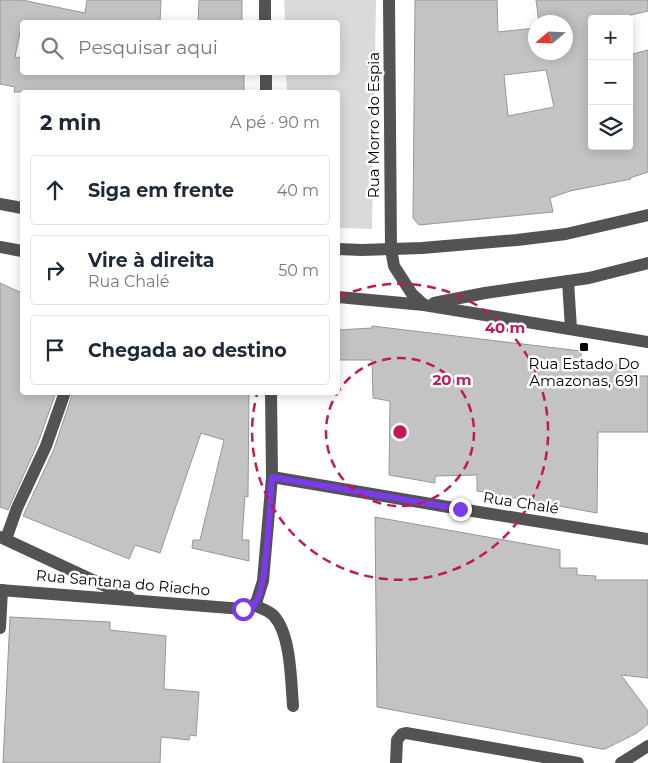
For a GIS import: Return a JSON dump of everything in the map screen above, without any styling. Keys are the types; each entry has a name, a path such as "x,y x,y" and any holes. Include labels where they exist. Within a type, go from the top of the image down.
{"street":[{"path":"264,0 265,20"},
{"name":"Rua Morro do Espia","path":"389,0 391,249 394,266 412,294 424,305"},
{"path":"266,75 266,90"},
{"path":"0,204 20,208"},
{"path":"340,249 391,249 517,240 566,234 648,215"},
{"path":"0,247 20,251"},
{"path":"424,305 485,293 590,278 648,263"},
{"path":"568,281 570,329"},
{"path":"340,297 424,305 648,342"},
{"path":"64,395 46,446 3,538 138,602"},
{"path":"249,607 258,600 263,581 272,477 270,395"},
{"name":"Rua Chalé","path":"272,477 648,539"},
{"path":"0,628 1,590"},
{"name":"Rua Santana do Riacho","path":"1,590 138,602 249,607"},
{"path":"249,607 274,615 281,627 286,644 293,706"},
{"path":"396,763 397,740 402,734 406,733 578,763"},
{"path":"622,763 648,746"}],"shaded area":[{"path":"284,0 376,0 372,229 340,228 340,90 287,90 286,75 340,75 340,20 285,20"}],"building":[{"path":"0,0 22,0 85,13 87,0 161,0 160,20 20,20 20,32 15,57 20,58 20,75 244,75 244,90 20,90 20,92 14,92 15,87 0,84"},
{"path":"199,0 242,0 242,20 198,20"},
{"path":"415,0 497,0 498,32 528,29 528,60 573,60 573,15 538,15 536,0 648,0 648,11 631,15 588,15 588,150 633,150 633,54 648,50 648,172 631,179 570,191 550,198 553,212 419,225 413,218","holes":["546,70 554,107 508,116 504,75"]},
{"path":"0,283 20,292 20,395 55,395 38,443 8,510 0,507"},
{"path":"372,326 581,351 581,360 636,367 636,376 648,376 648,432 598,432 597,513 477,491 477,475 435,476 435,483 389,475 390,401 373,398 372,360 340,360 340,330 372,328"},
{"path":"72,395 249,395 248,497 245,496 242,540 249,540 249,561 192,548 193,540 200,540 224,440 201,433 160,553 135,545 129,559 23,516 54,449"},
{"path":"375,517 560,550 560,568 577,568 577,575 596,576 595,580 648,580 648,678 621,675 648,711 648,724 637,733 602,749 377,707"},
{"path":"10,617 110,622 110,630 166,636 164,689 199,692 196,736 190,735 189,740 161,737 160,763 3,763"}],"place":[{"name":"Rua Estado Do Amazonas, 691","path":"584,347"}],"route":[{"path":"243,609 250,608 258,600 263,581 272,477 460,509"}]}
